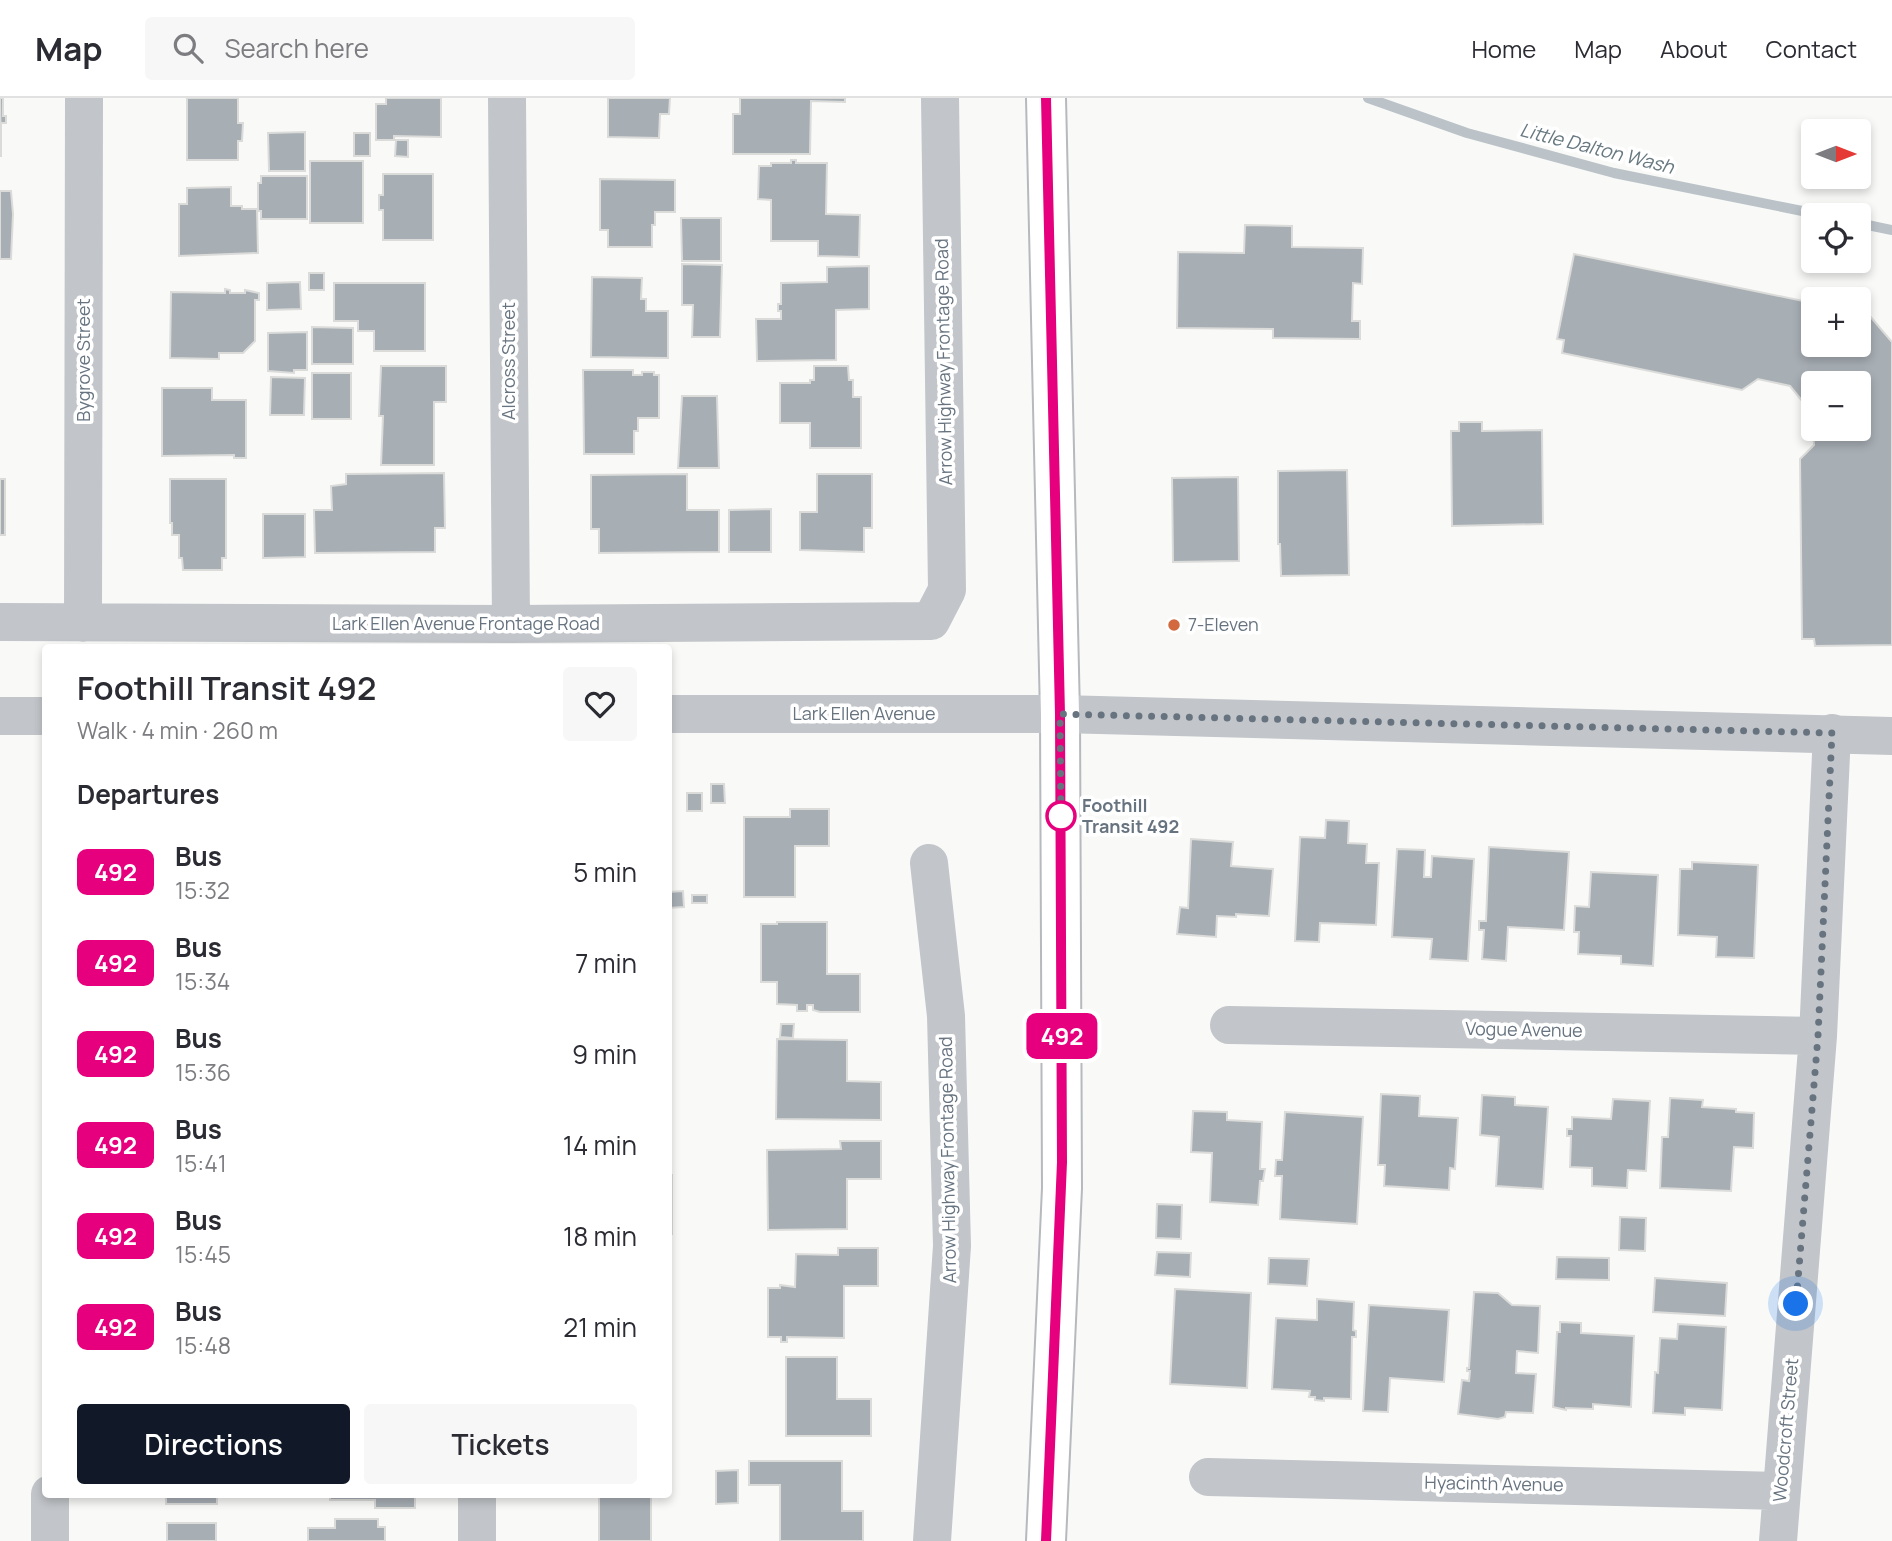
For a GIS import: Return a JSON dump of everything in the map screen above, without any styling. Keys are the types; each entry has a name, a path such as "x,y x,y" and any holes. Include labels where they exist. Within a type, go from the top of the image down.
{"main road":[{"path":"1046,98 1060,714 1062,1188 1046,1541"}],"street":[{"name":"Bygrove Street","path":"83,623 84,98"},
{"name":"Alcross Street","path":"507,98 511,624"},
{"name":"Arrow Highway Frontage Road","path":"931,621 947,590 940,98"},
{"name":"Lark Ellen Avenue Frontage Road","path":"0,622 511,624 931,621"},
{"name":"Lark Ellen Avenue","path":"672,715 1060,714 1892,736"},
{"path":"0,716 42,716"},
{"name":"Woodcroft Street","path":"1778,1541 1818,1036 1832,733"},
{"name":"Arrow Highway Frontage Road","path":"929,863 946,1016 952,1246 932,1541"},
{"name":"Vogue Avenue","path":"1229,1025 1818,1036"},
{"name":"Hyacinth Avenue","path":"1208,1477 1780,1491"},
{"path":"50,1498 50,1541"},
{"path":"477,1498 477,1541"}],"building":[{"path":"0,98 3,98 3,116 6,116 6,123 1,123 1,157"},
{"path":"187,98 238,98 238,123 243,123 242,141 238,141 238,160 187,160"},
{"path":"386,98 441,98 441,137 394,136 394,140 376,140 376,104 386,104"},
{"path":"608,98 670,98 669,114 660,114 659,138 608,137"},
{"path":"740,98 845,98 845,102 811,101 810,154 733,154 733,114 740,114"},
{"path":"305,132 305,171 269,171 268,133"},
{"path":"354,133 370,133 370,156 354,156"},
{"path":"396,140 408,140 408,157 395,156"},
{"path":"791,160 796,160 796,163 827,163 826,214 860,215 859,257 818,256 818,241 771,241 771,200 758,199 759,166 791,163"},
{"path":"310,161 363,161 363,223 310,223"},
{"path":"383,174 433,174 433,240 383,240 383,210 379,210 379,195 383,195"},
{"path":"261,176 307,176 307,219 261,219 261,211 258,211 258,183 261,183"},
{"path":"600,179 675,180 675,212 655,212 652,247 608,247 608,230 600,230"},
{"path":"231,187 231,206 257,209 258,253 179,256 179,204 187,204 187,188"},
{"path":"0,191 11,191 11,259 0,259"},
{"path":"681,218 721,218 721,261 682,261"},
{"path":"1245,225 1292,226 1292,247 1363,248 1362,284 1353,283 1352,321 1360,321 1360,339 1273,338 1273,329 1177,328 1178,252 1244,253"},
{"path":"1574,254 1801,301 1801,357 1871,357 1871,317 1892,342 1892,645 1815,646 1814,639 1802,639 1800,459 1814,445 1814,441 1871,441 1871,371 1801,371 1801,400 1790,386 1758,379 1742,390 1562,353 1564,340 1557,339"},
{"path":"682,264 722,265 720,337 692,337 693,305 682,305"},
{"path":"869,266 869,309 836,310 836,360 757,361 756,319 781,319 778,304 781,304 781,283 827,282 827,267"},
{"path":"309,273 324,273 324,290 309,290"},
{"path":"592,277 642,278 641,299 646,299 646,311 668,311 668,358 591,357"},
{"path":"300,282 301,309 267,310 267,283"},
{"path":"334,283 425,283 425,351 374,351 374,331 358,331 358,321 334,321"},
{"path":"225,289 230,290 230,293 245,293 245,290 259,293 259,300 255,300 255,341 243,353 219,353 219,359 170,358 171,292 225,293"},
{"path":"312,327 353,328 353,364 312,364"},
{"path":"307,332 307,370 294,370 294,373 268,371 268,333"},
{"path":"381,366 446,366 446,402 434,402 434,465 381,465"},
{"path":"814,366 848,366 849,380 853,380 853,397 861,397 861,448 810,448 810,423 780,423 780,383 810,383 810,380 814,380"},
{"path":"583,370 633,370 633,375 654,372 654,375 659,375 659,418 638,418 638,431 634,431 634,454 584,454"},
{"path":"312,373 351,373 351,419 312,419"},
{"path":"271,377 305,378 304,415 270,415"},
{"path":"162,388 212,388 212,400 246,400 246,458 234,458 234,455 162,456"},
{"path":"682,396 717,396 719,468 678,468"},
{"path":"1459,422 1482,422 1482,431 1542,430 1543,524 1452,526 1451,431 1459,431"},
{"path":"1347,470 1349,575 1281,576 1278,471"},
{"path":"444,473 445,528 435,528 435,552 315,553 314,510 332,510 331,486 346,484 346,474"},
{"path":"687,474 687,510 719,510 719,552 599,553 599,529 591,529 591,475"},
{"path":"817,474 872,474 872,528 864,528 864,552 800,550 800,512 817,512"},
{"path":"1238,477 1239,561 1173,562 1172,478"},
{"path":"0,479 5,479 5,535 0,535"},
{"path":"170,479 226,479 226,558 222,558 222,570 183,570 182,558 179,558 179,535 172,535 170,523"},
{"path":"771,509 771,552 729,552 729,510"},
{"path":"263,514 305,514 305,557 263,558"},
{"path":"711,784 724,784 725,803 711,803"},
{"path":"687,793 702,793 702,811 687,811"},
{"path":"790,809 829,809 829,846 795,846 795,897 744,897 744,817 790,817"},
{"path":"1326,820 1349,821 1348,843 1367,844 1366,863 1379,863 1376,925 1320,923 1319,942 1295,941 1300,837 1325,838"},
{"path":"1191,839 1233,842 1231,866 1273,869 1269,916 1217,916 1216,937 1177,934 1180,907 1188,908"},
{"path":"1489,847 1569,852 1564,930 1508,927 1506,961 1482,959 1484,930 1479,930 1479,921 1486,921"},
{"path":"1397,849 1425,850 1424,877 1431,877 1432,856 1474,859 1468,961 1430,959 1432,939 1392,937"},
{"path":"1692,862 1758,865 1754,958 1716,957 1717,937 1678,935 1680,869 1692,869"},
{"path":"1591,872 1658,875 1653,966 1621,964 1621,956 1578,954 1579,932 1574,932 1575,906 1589,907"},
{"path":"683,891 684,907 672,908 672,892"},
{"path":"692,895 707,895 707,903 692,903"},
{"path":"827,922 827,974 860,974 860,1012 820,1012 813,1010 813,1005 807,1005 807,1011 797,1011 797,1005 777,1004 777,982 761,982 761,924"},
{"path":"781,1024 794,1024 793,1038 780,1037"},
{"path":"777,1039 847,1040 847,1081 881,1082 881,1120 776,1119"},
{"path":"1381,1094 1420,1096 1419,1116 1458,1118 1455,1169 1450,1168 1449,1190 1384,1186 1385,1165 1378,1165"},
{"path":"1482,1095 1515,1097 1515,1105 1548,1107 1543,1189 1496,1186 1499,1137 1480,1135"},
{"path":"1670,1098 1703,1100 1702,1107 1754,1113 1753,1148 1734,1147 1731,1191 1660,1188 1662,1137 1668,1137"},
{"path":"1613,1099 1650,1101 1646,1171 1628,1170 1627,1188 1592,1186 1592,1168 1570,1167 1571,1136 1567,1136 1567,1129 1572,1129 1572,1117 1611,1119"},
{"path":"1193,1111 1227,1112 1227,1120 1262,1122 1260,1169 1265,1169 1263,1181 1260,1181 1258,1205 1210,1202 1212,1153 1191,1152"},
{"path":"1285,1112 1363,1117 1357,1224 1280,1219 1282,1176 1275,1176 1276,1160 1282,1160"},
{"path":"840,1141 881,1141 881,1179 847,1179 847,1229 768,1230 767,1150 841,1149"},
{"path":"1157,1204 1182,1205 1181,1239 1156,1238"},
{"path":"1620,1217 1646,1218 1645,1251 1619,1250"},
{"path":"838,1248 878,1248 878,1286 844,1286 844,1338 787,1337 787,1342 781,1342 781,1337 768,1337 768,1288 780,1288 780,1285 795,1287 796,1254 838,1255"},
{"path":"1157,1252 1191,1253 1190,1277 1155,1275"},
{"path":"1557,1257 1609,1258 1609,1280 1556,1279"},
{"path":"1269,1258 1309,1259 1307,1286 1268,1284"},
{"path":"1655,1278 1727,1283 1725,1316 1653,1312"},
{"path":"1175,1289 1251,1293 1247,1388 1170,1384"},
{"path":"1474,1292 1498,1293 1512,1305 1540,1306 1538,1353 1517,1351 1516,1373 1536,1374 1533,1413 1506,1412 1505,1417 1498,1419 1458,1414 1462,1380 1469,1381 1470,1371 1467,1371 1467,1368"},
{"path":"1317,1299 1354,1302 1353,1330 1356,1331 1356,1337 1352,1337 1351,1399 1315,1400 1315,1397 1309,1397 1310,1391 1272,1389 1276,1318 1317,1320"},
{"path":"1369,1305 1449,1310 1444,1382 1390,1378 1388,1412 1363,1411"},
{"path":"1560,1322 1581,1323 1581,1333 1634,1336 1631,1407 1593,1404 1593,1409 1566,1410 1553,1407 1557,1332 1560,1332"},
{"path":"1678,1324 1726,1327 1722,1410 1685,1408 1685,1415 1653,1413 1660,1338 1677,1339"},
{"path":"786,1357 837,1357 837,1399 871,1399 871,1436 786,1436"},
{"path":"749,1461 842,1461 842,1511 863,1511 863,1541 780,1541 780,1485 749,1485"},
{"path":"738,1470 738,1503 716,1504 716,1471"},
{"path":"166,1498 217,1498 217,1504 166,1504"},
{"path":"415,1498 415,1508 375,1508 375,1500 330,1500"},
{"path":"599,1498 651,1498 651,1541 599,1541"},
{"path":"335,1519 378,1519 378,1527 385,1527 385,1541 308,1541 308,1528 335,1528"},
{"path":"167,1523 216,1523 216,1541 167,1541"}],"waterway":[{"name":"Little Dalton Wash","path":"1368,98 1467,133 1614,173 1801,211"},
{"name":"Little Dalton Wash","path":"1871,226 1892,230"}],"bus line":[{"name":"492","path":"1046,98 1060,714 1062,1188 1046,1541"}],"place":[{"name":"7-Eleven","path":"1174,625"},
{"name":"Foothill Transit 492","path":"1061,816"}],"route":[{"path":"1061,816 1061,820 1060,714 1832,733 1818,1036 1796,1304"}]}
